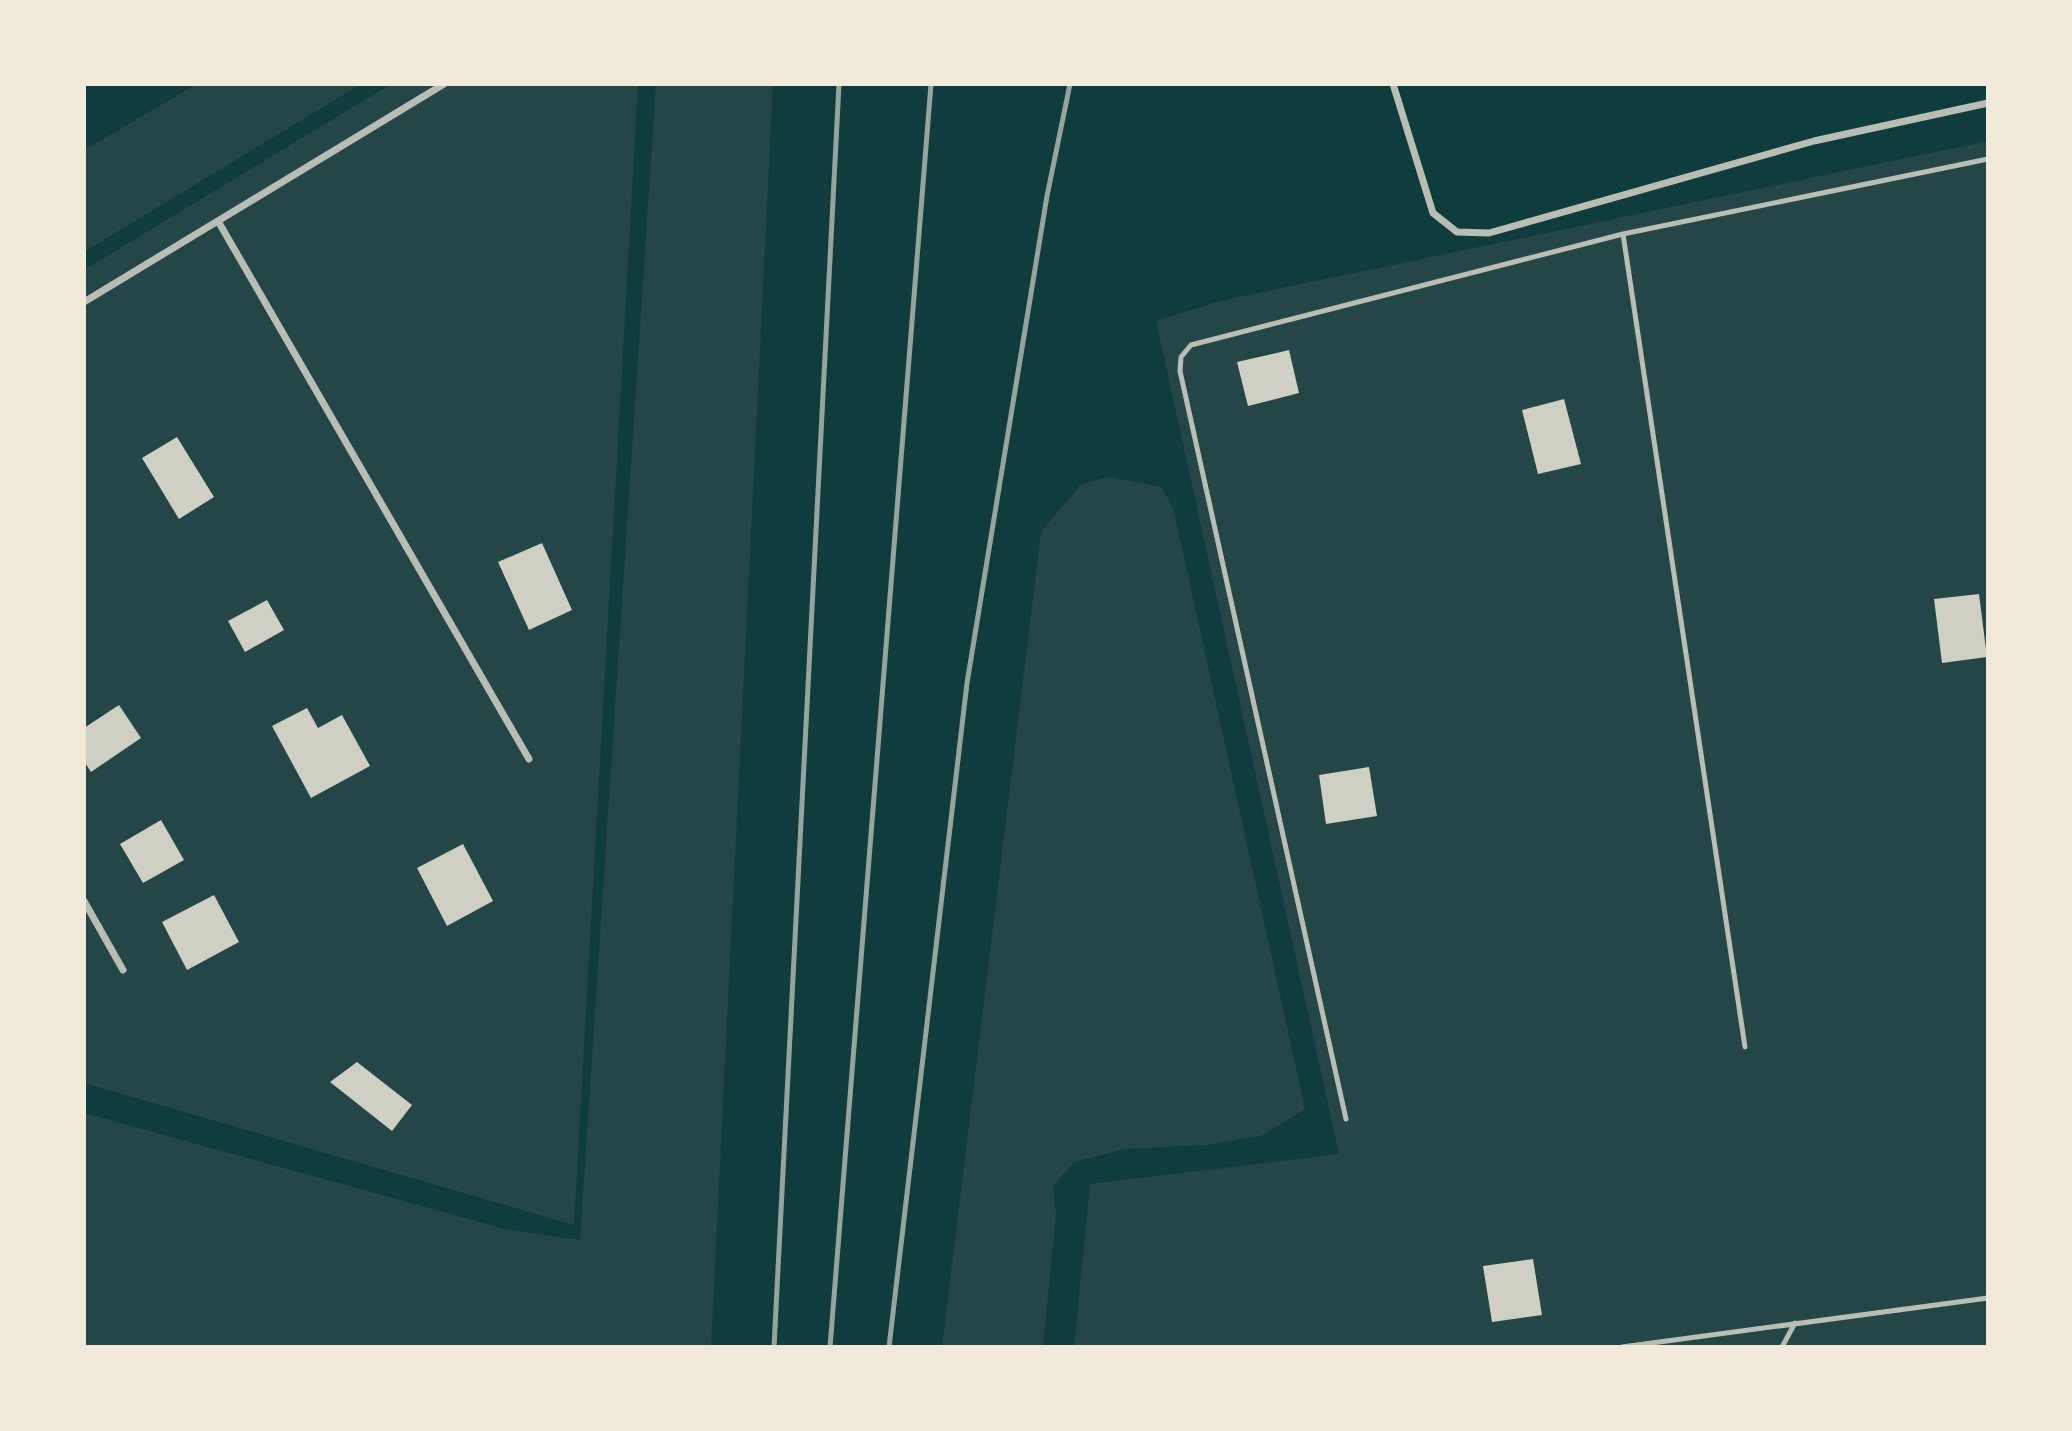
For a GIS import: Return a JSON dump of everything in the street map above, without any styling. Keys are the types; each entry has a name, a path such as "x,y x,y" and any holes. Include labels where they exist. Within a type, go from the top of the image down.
{"street":[{"path":"84,302 444,84"},
{"path":"1393,84 1433,213 1457,232 1489,233 1814,141 1988,103"},
{"path":"218,221 529,759"},
{"path":"84,901 123,970"}],"lane":[{"path":"1346,1119 1180,371 1181,357 1191,345 1623,234 1988,159"},
{"path":"1623,234 1745,1047"},
{"path":"1622,1347 1988,1298"},
{"path":"1782,1347 1795,1323"}],"shaded area":[{"path":"197,84 361,84 84,252 84,150"},
{"path":"391,84 638,84 574,1225 84,1083 84,270"},
{"path":"656,84 773,84 711,1347 84,1347 84,1113 505,1229 580,1240"},
{"path":"1988,141 1988,1347 1074,1347 1090,1184 1339,1154 1156,321 1220,301"},
{"path":"1110,477 1161,487 1173,507 1305,1109 1261,1136 1207,1145 1124,1149 1074,1162 1053,1186 1056,1214 1043,1347 942,1347 1041,532 1081,484"}],"building":[{"path":"1289,350 1299,393 1248,406 1237,362"},
{"path":"1564,399 1581,464 1538,474 1522,410"},
{"path":"177,437 214,497 179,519 142,458"},
{"path":"542,543 572,610 529,630 498,562"},
{"path":"1979,594 1987,657 1942,663 1934,599"},
{"path":"267,600 284,630 245,652 228,621"},
{"path":"119,705 141,738 91,772 84,761 84,728"},
{"path":"307,708 318,728 342,715 370,766 311,798 272,726"},
{"path":"1369,767 1377,816 1326,824 1319,775"},
{"path":"161,820 184,860 143,883 120,844"},
{"path":"463,844 493,901 447,926 417,868"},
{"path":"214,895 239,942 187,970 162,922"},
{"path":"357,1062 412,1105 392,1131 330,1082"},
{"path":"1533,1259 1542,1315 1492,1322 1483,1266"}],"railway":[{"path":"774,1347 839,84"},
{"path":"830,1347 931,84"},
{"path":"889,1347 967,683 1047,196 1070,84"}]}
